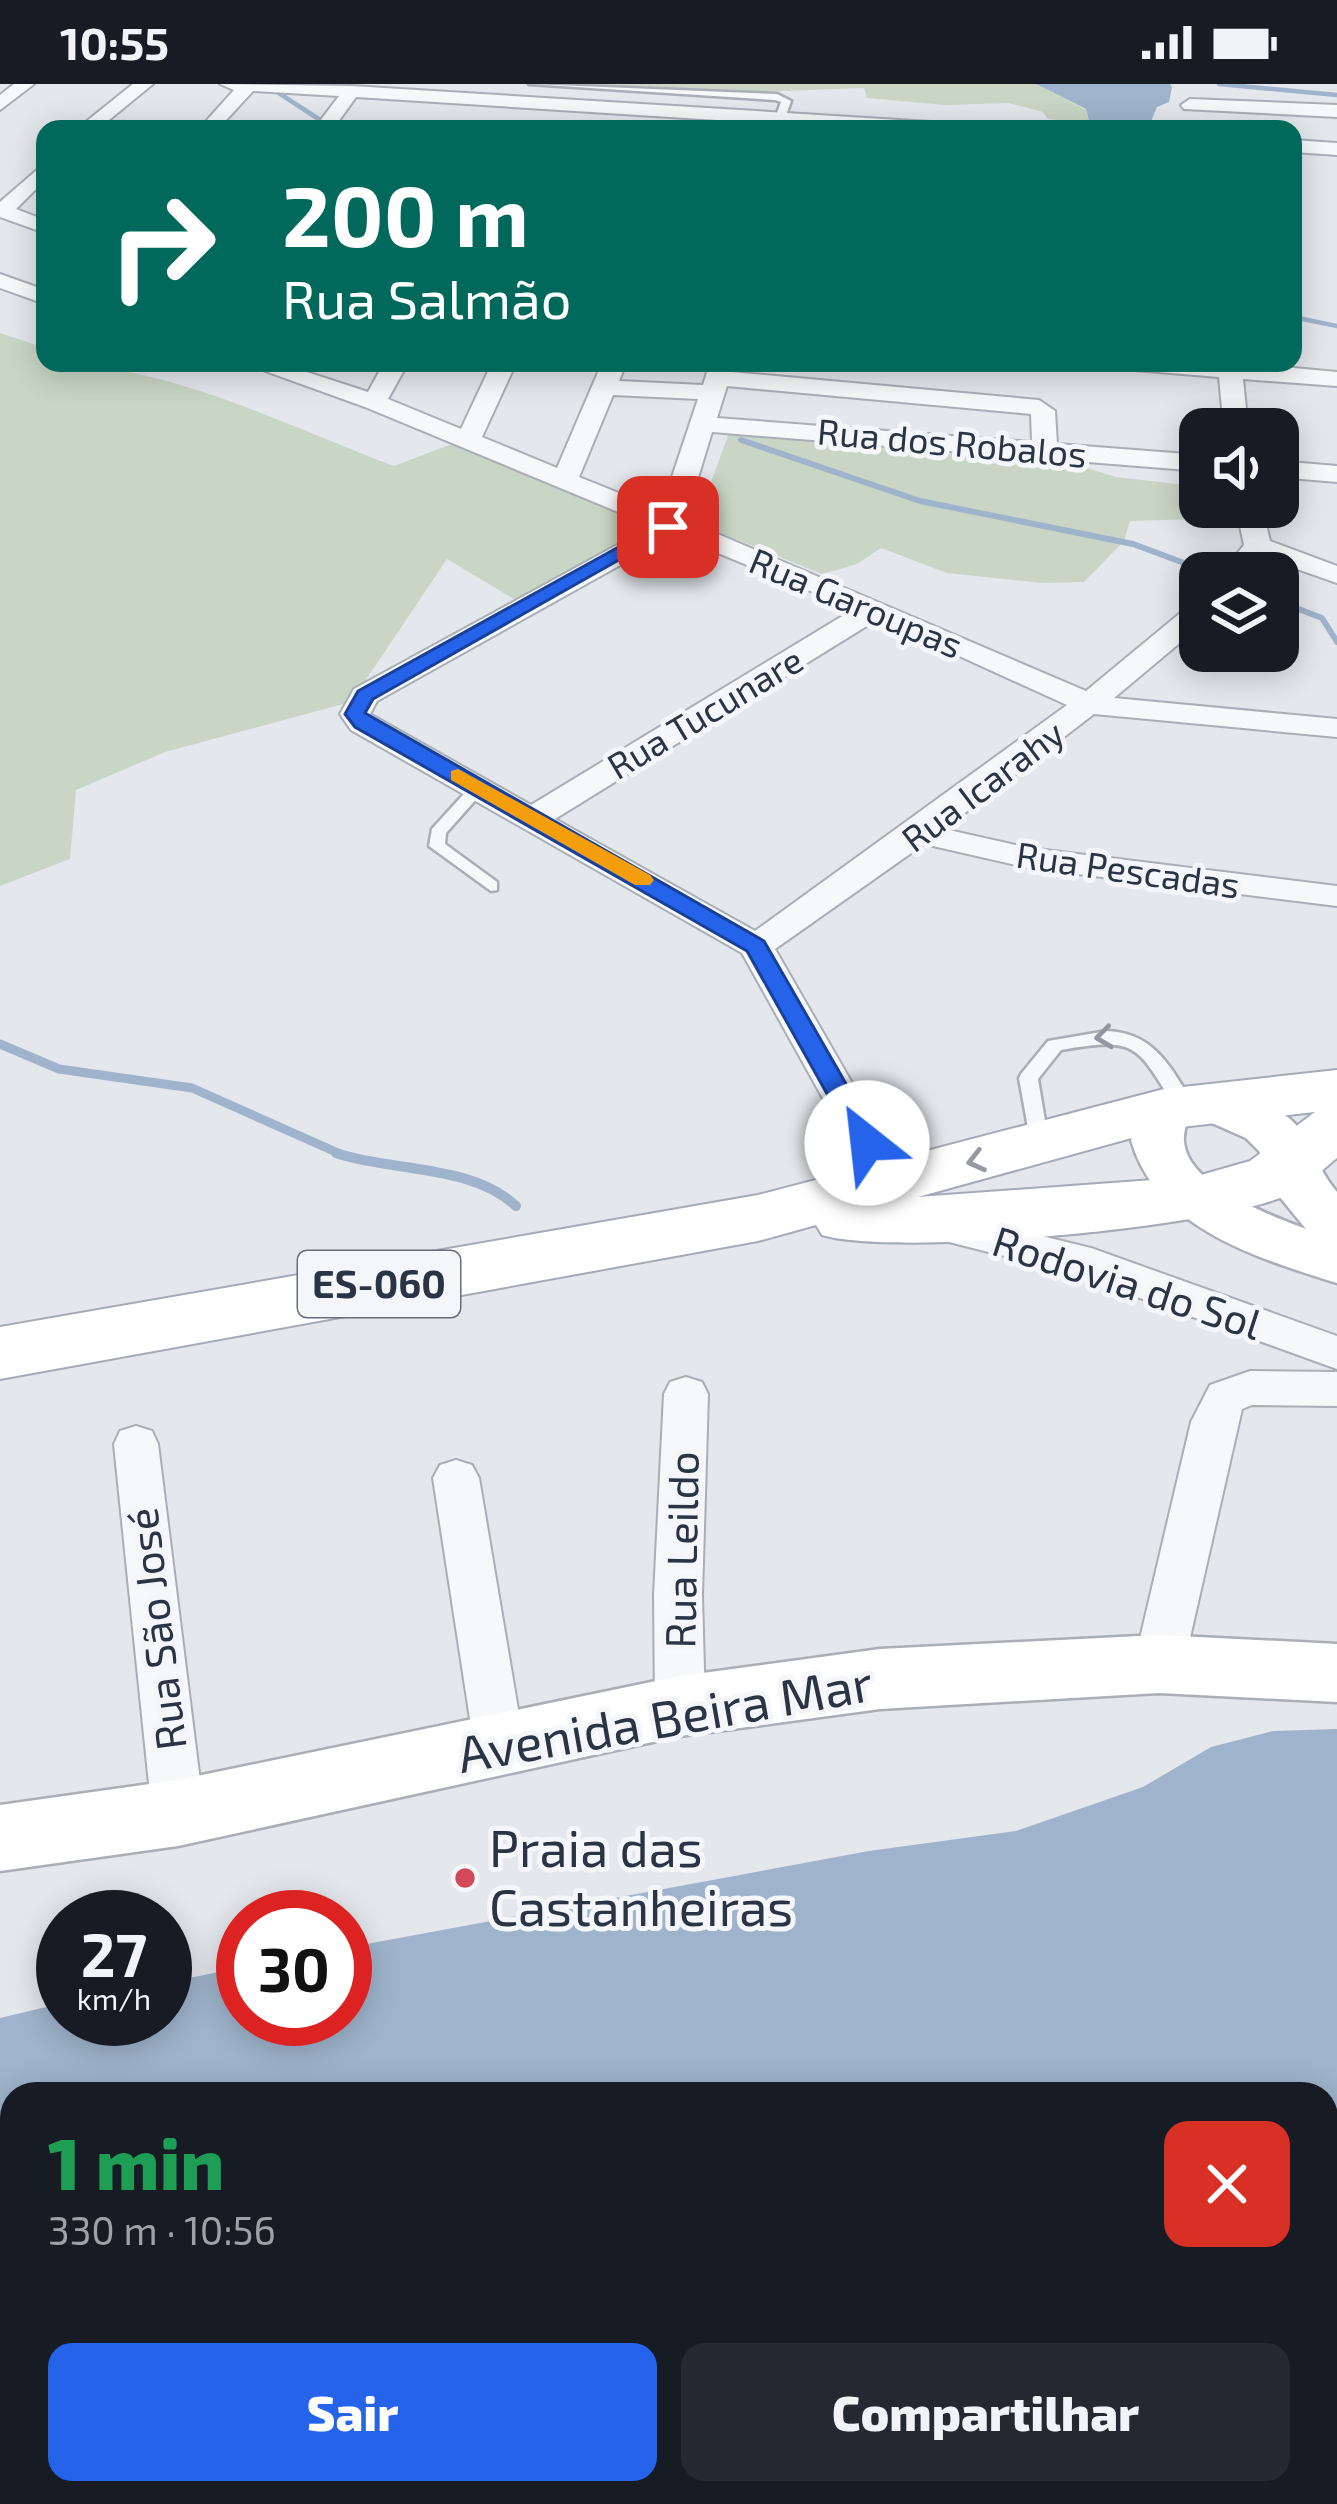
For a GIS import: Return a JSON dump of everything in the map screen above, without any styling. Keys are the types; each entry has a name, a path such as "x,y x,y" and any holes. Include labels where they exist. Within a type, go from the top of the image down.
{"main road":[{"name":"Rodovia do Sol","path":"902,1202 1039,1145 1186,1107 1337,1090"},
{"name":"Rodovia do Sol","path":"0,1353 758,1218 902,1202 1220,1213 1271,1177 1321,1182"}],"street":[{"path":"0,104 26,84"},
{"path":"98,120 144,84"},
{"path":"229,84 352,91 452,106 548,106 617,120"},
{"path":"1186,84 1191,120"},
{"path":"216,120 248,85"},
{"path":"330,120 352,91"},
{"path":"1190,105 1337,111"},
{"path":"541,120 548,106"},
{"path":"1302,147 1337,149"},
{"path":"4,214 36,179"},
{"path":"4,214 36,213"},
{"path":"4,214 36,224"},
{"path":"0,281 36,294"},
{"name":"Rua Garoupas","path":"305,372 668,527 876,608 1092,705 1337,728"},
{"path":"374,402 391,372"},
{"path":"468,441 500,372"},
{"path":"1231,372 1234,408"},
{"path":"1279,372 1337,379"},
{"path":"564,483 610,375 718,378 1031,406 1043,411 1045,452"},
{"path":"718,378 668,527 365,695 355,706 362,723 756,946 902,1202"},
{"path":"806,431 815,386"},
{"name":"Rua dos Robalos","path":"704,424 1179,462"},
{"path":"1299,471 1337,474"},
{"path":"1254,528 1258,546"},
{"path":"1253,552 1258,546"},
{"path":"1258,546 1337,575"},
{"name":"Rua Tucunare","path":"535,817 876,608"},
{"name":"Rua Icarahy","path":"756,946 921,833 1092,705 1179,629"},
{"name":"Rua Pescadas","path":"921,833 1029,858 1337,896"},
{"path":"1321,1182 1265,1125 1239,1112 1186,1107 1156,1126 1162,1164 1220,1213 1337,1262"},
{"name":"Rodovia do Sol","path":"902,1202 1337,1353"},
{"path":"1159,1664 1213,1422 1226,1397 1250,1388 1337,1389"},
{"name":"Rua Leildo","path":"680,1706 678,1595 686,1394"},
{"name":"Rua São José","path":"136,1444 178,1813"},
{"path":"456,1478 499,1745"},
{"name":"Avenida Beira Mar","path":"0,1838 178,1813 680,1706 880,1679 1159,1664 1337,1673"}],"lane":[{"path":"533,84 777,97 786,101 785,120"},
{"path":"479,787 438,832 437,846 491,886"},
{"path":"1039,1145 1028,1078 1055,1045 1118,1034 1139,1040 1186,1107"}],"green space":[{"path":"554,84 1036,84 1086,110 1088,120 1048,119 1043,112 1009,103 946,105 867,98 864,88 752,92"},
{"path":"0,333 36,345 36,372 135,373 223,399 394,466 460,441 638,519 643,531 637,540 519,602 447,559 351,702 165,752 76,790 70,859 0,886"},
{"path":"729,433 1054,458 1116,477 1179,484 1179,520 1130,521 1124,541 1084,582 1043,583 947,573 881,548 857,564 822,574 696,523"}],"water":[{"path":"1036,84 1172,87 1169,102 1157,107 1152,120 1089,120 1086,109"},
{"path":"1337,1729 1337,2082 0,2082 0,2018 36,2009 36,2046 192,2046 192,1977 216,1973 216,2046 372,2046 372,1943 869,1851 1016,1831 1143,1787 1211,1747 1273,1731"}],"waterway":[{"path":"265,84 320,120"},
{"path":"1219,84 1337,95"},
{"path":"1302,319 1337,326"},
{"path":"741,440 920,501 1133,544 1179,561"},
{"path":"1299,609 1322,618 1337,642"},
{"path":"0,1044 59,1069 192,1088 342,1155"},
{"path":"336,1153 342,1155"},
{"path":"342,1155 454,1176 498,1192 516,1206"}],"slow traffic":[{"path":"458,776 643,880"}],"place":[{"name":"Praia das Castanheiras","path":"465,1878"}],"route":[{"path":"668,527 365,695 355,706 355,714 362,723 756,946 867,1143"}]}
